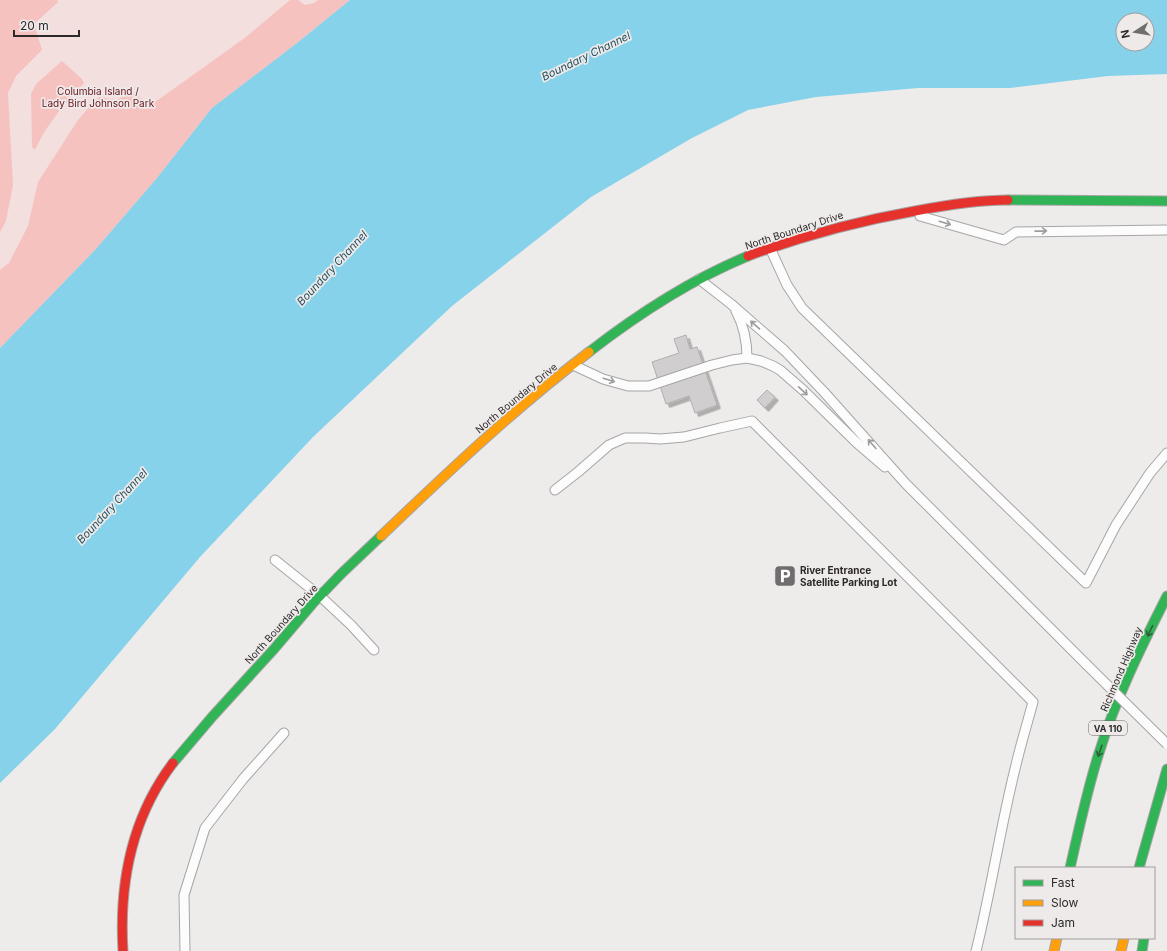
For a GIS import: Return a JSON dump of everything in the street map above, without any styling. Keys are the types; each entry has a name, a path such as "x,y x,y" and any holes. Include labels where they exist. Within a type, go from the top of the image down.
{"main road":[{"name":"North Boundary Drive","path":"123,951 122,911 129,859 136,833 146,809 158,785 173,763 320,596 364,551 499,425 627,323 680,288 744,258 770,248 845,225 907,212 967,202 991,200 1167,201"},
{"name":"Richmond Highway","path":"1070,867 1085,802 1099,752 1124,687 1144,641 1167,596"},
{"path":"1139,867 1167,769"},
{"path":"1155,844 1163,781"},
{"path":"1054,951 1057,939"},
{"path":"1121,951 1124,939"},
{"path":"1142,951 1144,939"}],"lane":[{"path":"907,212 1004,240 1016,232 1167,230"},
{"path":"770,248 787,285 802,308 1086,583 1116,525 1150,474 1167,453"},
{"path":"698,279 731,304 785,351 814,381 906,484 1167,744"},
{"path":"731,304 742,321 747,343 748,358"},
{"path":"573,365 603,379 628,386 649,386 712,365 732,360 748,358 761,361 780,370 803,390 857,443 906,484"},
{"path":"555,490 609,445 625,438 660,439 684,437 752,421 1033,702 1014,770 986,913 976,951"},
{"path":"275,560 320,596 351,625 374,650"},
{"path":"186,951 184,895 205,828 243,779 284,733"}],"green space":[{"name":"Columbia Island / Lady Bird Johnson Park","path":"0,0 350,0 297,43 0,348"}],"shaded area":[{"path":"0,0 57,0 58,2 34,24 42,50 16,76 8,93 13,185 6,221 0,232"},
{"path":"290,0 298,0 305,5 314,3 318,0 350,0 212,108 157,178 95,250 0,348 0,270 9,263 28,226 38,182 78,120 96,99 100,97 117,100 132,91 146,103 158,100 246,37"},
{"path":"62,61 82,79 84,83 56,115 39,141 35,150 32,147 31,94 36,84"}],"water":[{"name":"Boundary Channel","path":"350,0 1167,0 1167,74 1108,76 1010,88 918,88 816,97 748,110 692,138 591,197 452,306 313,437 200,557 55,729 0,783 0,348 95,250 157,178 212,108"}],"building":[{"path":"686,335 690,349 697,347 717,405 695,413 689,396 666,404 652,362 679,353 674,339"},
{"path":"767,390 775,397 765,408 757,400"}],"traffic: fast":[{"path":"1008,200 1167,201"},
{"path":"589,352 626,324 665,299 727,265 748,256"},
{"path":"173,763 314,602 381,536"},
{"path":"1070,867 1091,781 1113,712 1167,596"},
{"path":"1139,867 1167,769"},
{"path":"1142,951 1144,939"}],"traffic: slow":[{"path":"381,536 508,418 589,352"},
{"path":"1054,951 1057,939"},
{"path":"1121,951 1124,939"}],"traffic: jam":[{"path":"748,256 830,230 872,219 950,205 1008,200"},
{"path":"123,951 123,901 131,852 147,806 173,763"}],"place":[{"name":"River Entrance Satellite Parking Lot","path":"785,576"}]}
